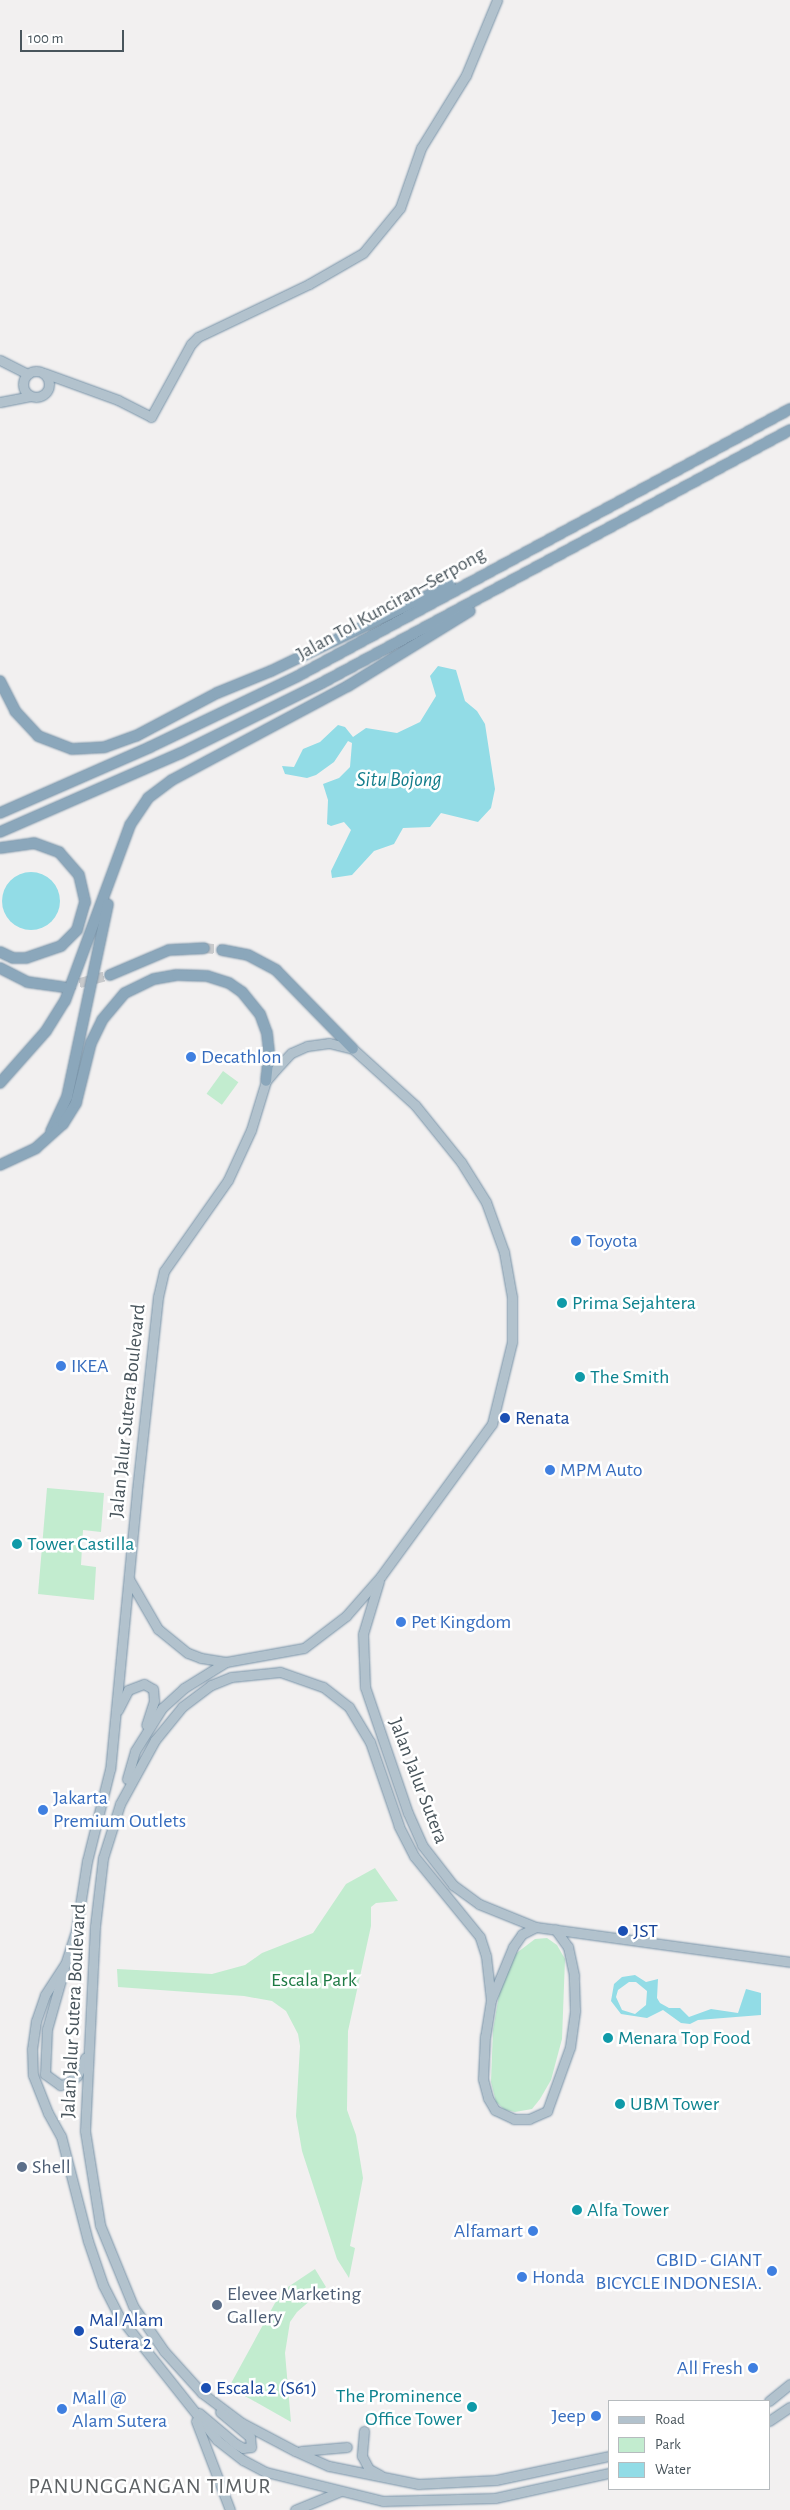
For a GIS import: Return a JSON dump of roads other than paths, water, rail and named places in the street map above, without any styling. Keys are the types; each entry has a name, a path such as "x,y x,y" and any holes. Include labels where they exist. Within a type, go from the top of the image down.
{"highway":[{"name":"Jalan Tol Kunciran–Serpong","path":"0,813 150,747 298,676 518,554 790,409"},
{"name":"Jalan Tol Kunciran–Serpong","path":"503,588 790,430"},
{"path":"0,681 15,710 38,736 72,749 105,747 136,736 217,693 271,671 391,611 518,554"},
{"path":"0,832 190,748 322,683 503,588"},
{"path":"0,1083 46,1030 65,1001 135,815 156,791 348,686 446,628 503,588"},
{"path":"0,848 34,843 59,852 79,875 86,902 77,930 61,946 26,958 13,958 0,952"},
{"path":"43,1142 59,1117 67,1097 119,856"},
{"path":"110,975 169,950 204,948"},
{"path":"222,950 248,955 276,970 353,1049"},
{"path":"0,968 27,982 64,987"},
{"path":"3,1164 43,1142 63,1124 72,1110 91,1043 108,1012 126,994 154,979 177,975 207,976 229,983 242,992 260,1014 267,1033 270,1053 266,1081"}],"main road":[{"path":"0,360 28,374 36,371 44,373 118,400 150,417 191,344 198,337 309,284 363,253 400,208 421,148 466,75 497,0"},
{"path":"0,402 30,396 38,398 47,392 49,382 44,373"},
{"path":"28,374 24,388 30,396"},
{"path":"266,1081 287,1056 307,1046 329,1043 353,1049"},
{"name":"Jalan Jalur Sutera","path":"129,1579 148,1615 172,1642 201,1658 226,1662 287,1653 312,1644 346,1616 381,1576 492,1424 512,1342 512,1297 504,1252 486,1202 461,1162 414,1105 353,1049"},
{"name":"Jalan Jalur Sutera Boulevard","path":"266,1081 254,1124 236,1166 206,1213 168,1263 161,1283 110,1769 87,1860 76,1931 65,1964 45,1996 36,2021 32,2050 33,2075 64,2145 103,2285 136,2342 217,2440 242,2460 266,2472 383,2501 455,2501 495,2498 608,2473"},
{"name":"Jalan Jalur Sutera","path":"381,1576 363,1634 363,1679 411,1821 428,1856 453,1885 479,1904 536,1926 790,1962"},
{"path":"135,1750 172,1698 226,1662"},
{"name":"Jalan Jalur Sutera Boulevard","path":"491,2000 486,1956 475,1928 414,1856 399,1826 363,1730 349,1707 323,1687 304,1678 264,1672 232,1677 211,1685 195,1695 167,1723 133,1776 120,1804 100,1878 88,2050 87,2158 109,2253 133,2306 146,2327 164,2352 202,2393 242,2423 295,2451 329,2466 389,2480 418,2484 496,2480 608,2456"},
{"path":"114,1730 118,1711 128,1690 144,1684 153,1689 154,1701 135,1750 120,1804"},
{"path":"536,1926 517,1940 491,2000 485,2036 485,2090 495,2110 514,2120 541,2115 552,2102 568,2054 574,2010 571,1958 555,1929"},
{"path":"65,1964 59,1995 47,2028 45,2074 60,2085 68,2083 77,2076 88,2050"},
{"path":"770,2400 790,2384"},
{"path":"189,2406 236,2444 243,2448 252,2447 250,2437 230,2423 202,2393"},
{"path":"189,2406 207,2443 230,2510"},
{"path":"770,2420 790,2406"},
{"path":"364,2431 362,2456 369,2469 389,2480"},
{"path":"295,2451 347,2447"},
{"path":"295,2510 341,2491"}],"water":[{"name":"Situ Bojong","path":"438,666 456,670 465,701 477,711 485,724 495,789 491,808 478,822 441,813 430,827 403,828 394,844 374,851 352,875 332,878 331,871 351,830 344,822 331,826 327,824 328,800 323,784 339,778 350,767 352,743 348,741 334,762 316,775 307,778 285,774 282,766 294,767 303,749 320,742 338,725 345,727 353,737 366,728 397,733 420,722 436,696 430,676"},
{"path":"31,872 42,874 55,885 60,901 58,912 47,925 31,930 20,928 7,917 2,901 4,890 15,877"},
{"path":"635,1975 646,1982 658,1979 657,1998 660,2003 669,2008 680,2008 689,2017 711,2009 738,2013 746,1989 761,1993 761,2015 698,2020 690,2024 681,2023 663,2010 647,2018 621,2014 611,2001 614,1984 622,1977","holes":["629,1982 636,1982 647,1991 646,2005 635,2014 622,2010 616,1997 618,1990"]}],"tunnel":[{"path":"204,948 222,950"},
{"path":"65,987 110,975"}],"place":[{"name":"Decathlon","path":"191,1057"},
{"name":"Toyota","path":"576,1241"},
{"name":"Prima Sejahtera","path":"562,1303"},
{"name":"IKEA","path":"61,1366"},
{"name":"The Smith","path":"580,1377"},
{"name":"Renata","path":"505,1418"},
{"name":"MPM Auto","path":"550,1470"},
{"name":"Tower Castilla","path":"17,1544"},
{"name":"Pet Kingdom","path":"401,1622"},
{"name":"Jakarta Premium Outlets","path":"43,1810"},
{"name":"JST","path":"623,1931"},
{"name":"Menara Top Food","path":"608,2038"},
{"name":"UBM Tower","path":"620,2104"},
{"name":"Shell","path":"22,2167"},
{"name":"Alfa Tower","path":"577,2210"},
{"name":"Alfamart","path":"533,2231"},
{"name":"GBID - GIANT BICYCLE INDONESIA.","path":"772,2271"},
{"name":"Honda","path":"522,2277"},
{"name":"Elevee Marketing Gallery","path":"217,2305"},
{"name":"Mal Alam Sutera 2","path":"79,2331"},
{"name":"All Fresh","path":"753,2368"},
{"name":"Escala 2 (S61)","path":"206,2388"},
{"name":"The Prominence Office Tower","path":"472,2407"},
{"name":"Mall @ Alam Sutera","path":"62,2409"},
{"name":"Jeep","path":"596,2416"}],"district":[{"name":"PANUNGGANGAN TIMUR","path":"150,2487"}],"park label":[{"name":"Escala Park","path":"314,1980"}]}
